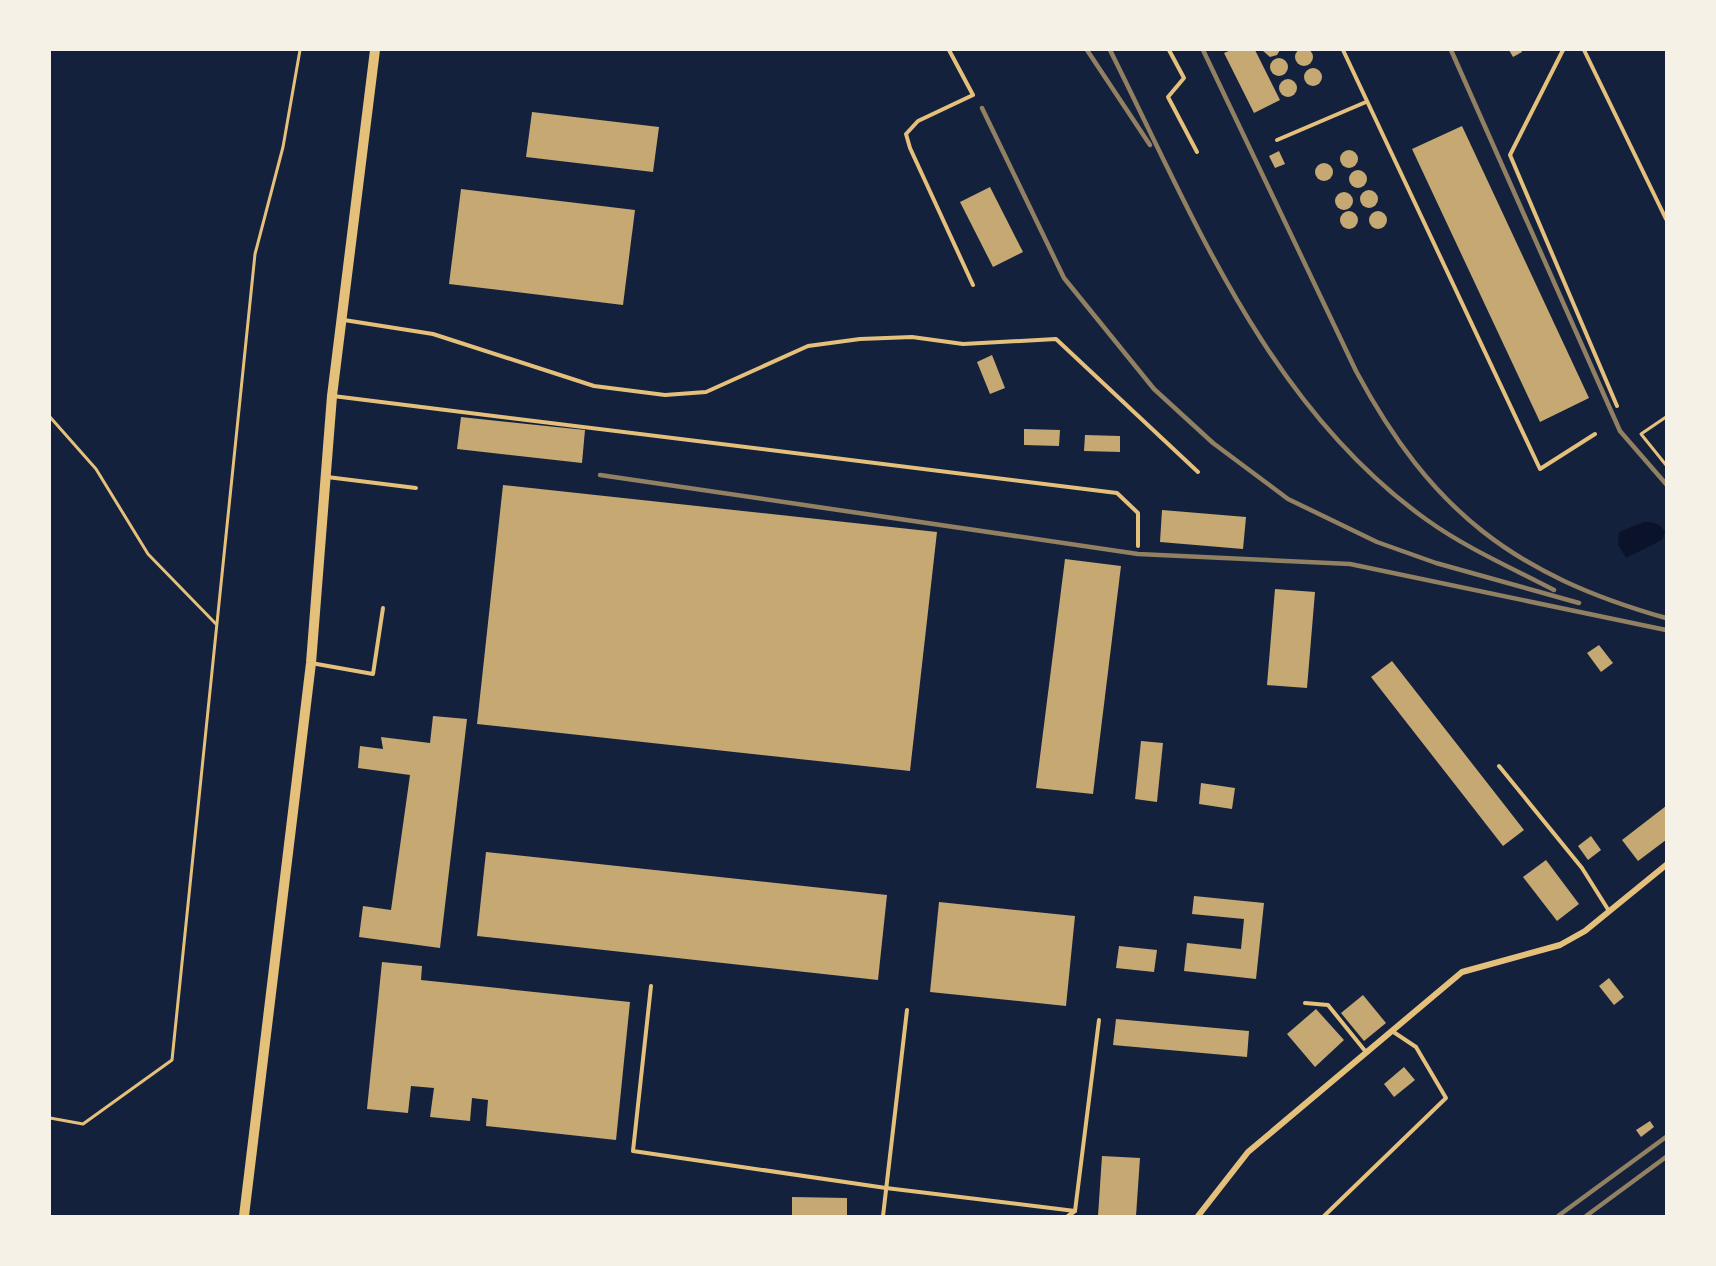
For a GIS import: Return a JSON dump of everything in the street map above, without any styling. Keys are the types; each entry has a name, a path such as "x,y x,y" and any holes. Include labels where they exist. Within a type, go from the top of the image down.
{"street":[{"path":"244,1216 311,663 332,396 375,50"},
{"path":"1198,1216 1248,1152 1462,972 1560,945 1585,931 1666,865"}],"lane":[{"path":"949,50 973,95 918,121 906,134 910,148 973,285"},
{"path":"1169,50 1184,78 1167,97 1197,152"},
{"path":"1343,50 1540,469 1595,434"},
{"path":"1563,50 1510,155 1617,406"},
{"path":"1584,50 1666,219"},
{"path":"1277,140 1366,102"},
{"path":"343,320 434,334 594,386 665,395 706,392 808,346 860,339 912,337 963,344 1056,339 1198,472"},
{"path":"332,396 1117,494 1138,513 1138,546"},
{"path":"327,477 416,488"},
{"path":"311,663 373,674 383,608"},
{"path":"1499,766 1582,868 1610,912"},
{"path":"651,986 633,1151 886,1188 1075,1211"},
{"path":"1305,1003 1328,1005 1366,1053"},
{"path":"883,1216 907,1010"},
{"path":"1068,1216 1075,1211 1099,1020"},
{"path":"1324,1216 1446,1098 1416,1047 1392,1031"}],"path":[{"path":"50,1118 83,1124 172,1060 255,254 283,147 300,50"},
{"path":"50,417 96,469 148,554 216,624"},
{"path":"1666,417 1641,434 1666,465"}],"water":[{"path":"1644,522 1654,523 1661,527 1665,532 1662,540 1626,558 1618,545 1619,532"}],"building":[{"path":"1304,48 1310,51 1313,57 1310,63 1304,66 1298,63 1295,57 1298,51"},
{"path":"1231,50 1255,50 1280,100 1254,113 1224,53"},
{"path":"1262,50 1280,50 1277,55 1270,57"},
{"path":"1509,50 1521,50 1522,52 1513,57"},
{"path":"1279,58 1286,60 1288,67 1286,74 1279,76 1272,74 1270,67 1272,60"},
{"path":"1309,68 1317,68 1322,73 1320,84 1309,86 1304,81 1304,73"},
{"path":"1288,79 1296,84 1297,88 1292,96 1288,97 1280,92 1279,88 1284,80"},
{"path":"532,112 659,127 653,172 526,157"},
{"path":"1462,126 1589,398 1540,422 1412,149"},
{"path":"1349,150 1355,153 1358,159 1355,165 1349,168 1343,165 1340,159 1343,153"},
{"path":"1279,151 1285,164 1275,168 1269,156"},
{"path":"1324,163 1330,166 1333,172 1330,178 1324,181 1318,178 1315,172 1318,166"},
{"path":"1358,170 1364,173 1367,179 1364,185 1358,188 1352,185 1349,179 1352,173"},
{"path":"990,187 1023,252 993,267 960,202"},
{"path":"461,189 635,210 623,305 449,284"},
{"path":"1369,190 1375,193 1378,199 1375,205 1369,208 1363,205 1360,199 1363,193"},
{"path":"1344,192 1350,195 1353,201 1350,207 1344,210 1338,207 1335,201 1338,195"},
{"path":"1349,211 1355,214 1358,220 1355,226 1349,229 1343,226 1340,220 1343,214"},
{"path":"1378,211 1384,214 1387,220 1384,226 1378,229 1372,226 1369,220 1372,214"},
{"path":"992,355 1005,388 990,394 977,362"},
{"path":"461,417 585,430 582,463 457,449"},
{"path":"1024,429 1060,430 1059,446 1024,445"},
{"path":"1085,435 1120,436 1120,452 1084,451"},
{"path":"503,485 937,532 910,771 477,724"},
{"path":"1162,510 1246,517 1243,549 1160,542"},
{"path":"1065,559 1121,566 1093,794 1036,788"},
{"path":"1275,589 1315,592 1307,688 1267,685"},
{"path":"1599,645 1613,663 1601,672 1587,653"},
{"path":"1392,661 1524,830 1503,846 1371,677"},
{"path":"433,716 467,719 440,948 359,937 363,906 391,910 410,775 358,768 360,746 383,749 381,737 430,743"},
{"path":"1141,741 1163,743 1157,802 1135,799"},
{"path":"1201,783 1235,788 1232,809 1199,804"},
{"path":"1666,806 1666,840 1638,861 1622,840"},
{"path":"1591,836 1601,850 1588,860 1578,846"},
{"path":"486,852 887,895 878,980 477,936"},
{"path":"1546,860 1579,904 1557,921 1523,877"},
{"path":"1194,896 1264,903 1256,979 1184,971 1187,943 1241,949 1244,919 1192,914"},
{"path":"939,902 1075,916 1066,1006 930,992"},
{"path":"1119,946 1157,950 1154,972 1116,968"},
{"path":"382,962 422,966 421,980 630,1002 616,1140 486,1126 488,1100 472,1098 470,1121 430,1117 434,1088 411,1086 408,1113 367,1109"},
{"path":"1609,978 1624,997 1614,1005 1599,986"},
{"path":"1363,995 1386,1023 1364,1041 1341,1013"},
{"path":"1316,1009 1344,1040 1315,1067 1287,1034"},
{"path":"1116,1019 1249,1031 1247,1057 1113,1045"},
{"path":"1404,1067 1415,1080 1394,1097 1384,1084"},
{"path":"1650,1121 1654,1127 1641,1137 1636,1130"},
{"path":"1102,1156 1140,1158 1136,1216 1098,1216"},
{"path":"792,1197 847,1198 847,1216 792,1216"}],"railway":[{"path":"1087,50 1150,145"},
{"path":"1110,50 1205,243 1240,306 1279,366 1322,423 1371,474 1427,520 1473,549 1554,590"},
{"path":"1203,50 1356,371 1385,420 1415,463 1447,499 1482,531 1521,558 1564,581 1612,601 1666,618"},
{"path":"1451,50 1620,431 1666,484"},
{"path":"982,108 1064,278 1154,389 1213,443 1288,499 1377,542 1436,563 1579,603"},
{"path":"600,475 1138,554 1350,564 1666,630"},
{"path":"1558,1216 1666,1137"},
{"path":"1586,1216 1666,1157"}]}
